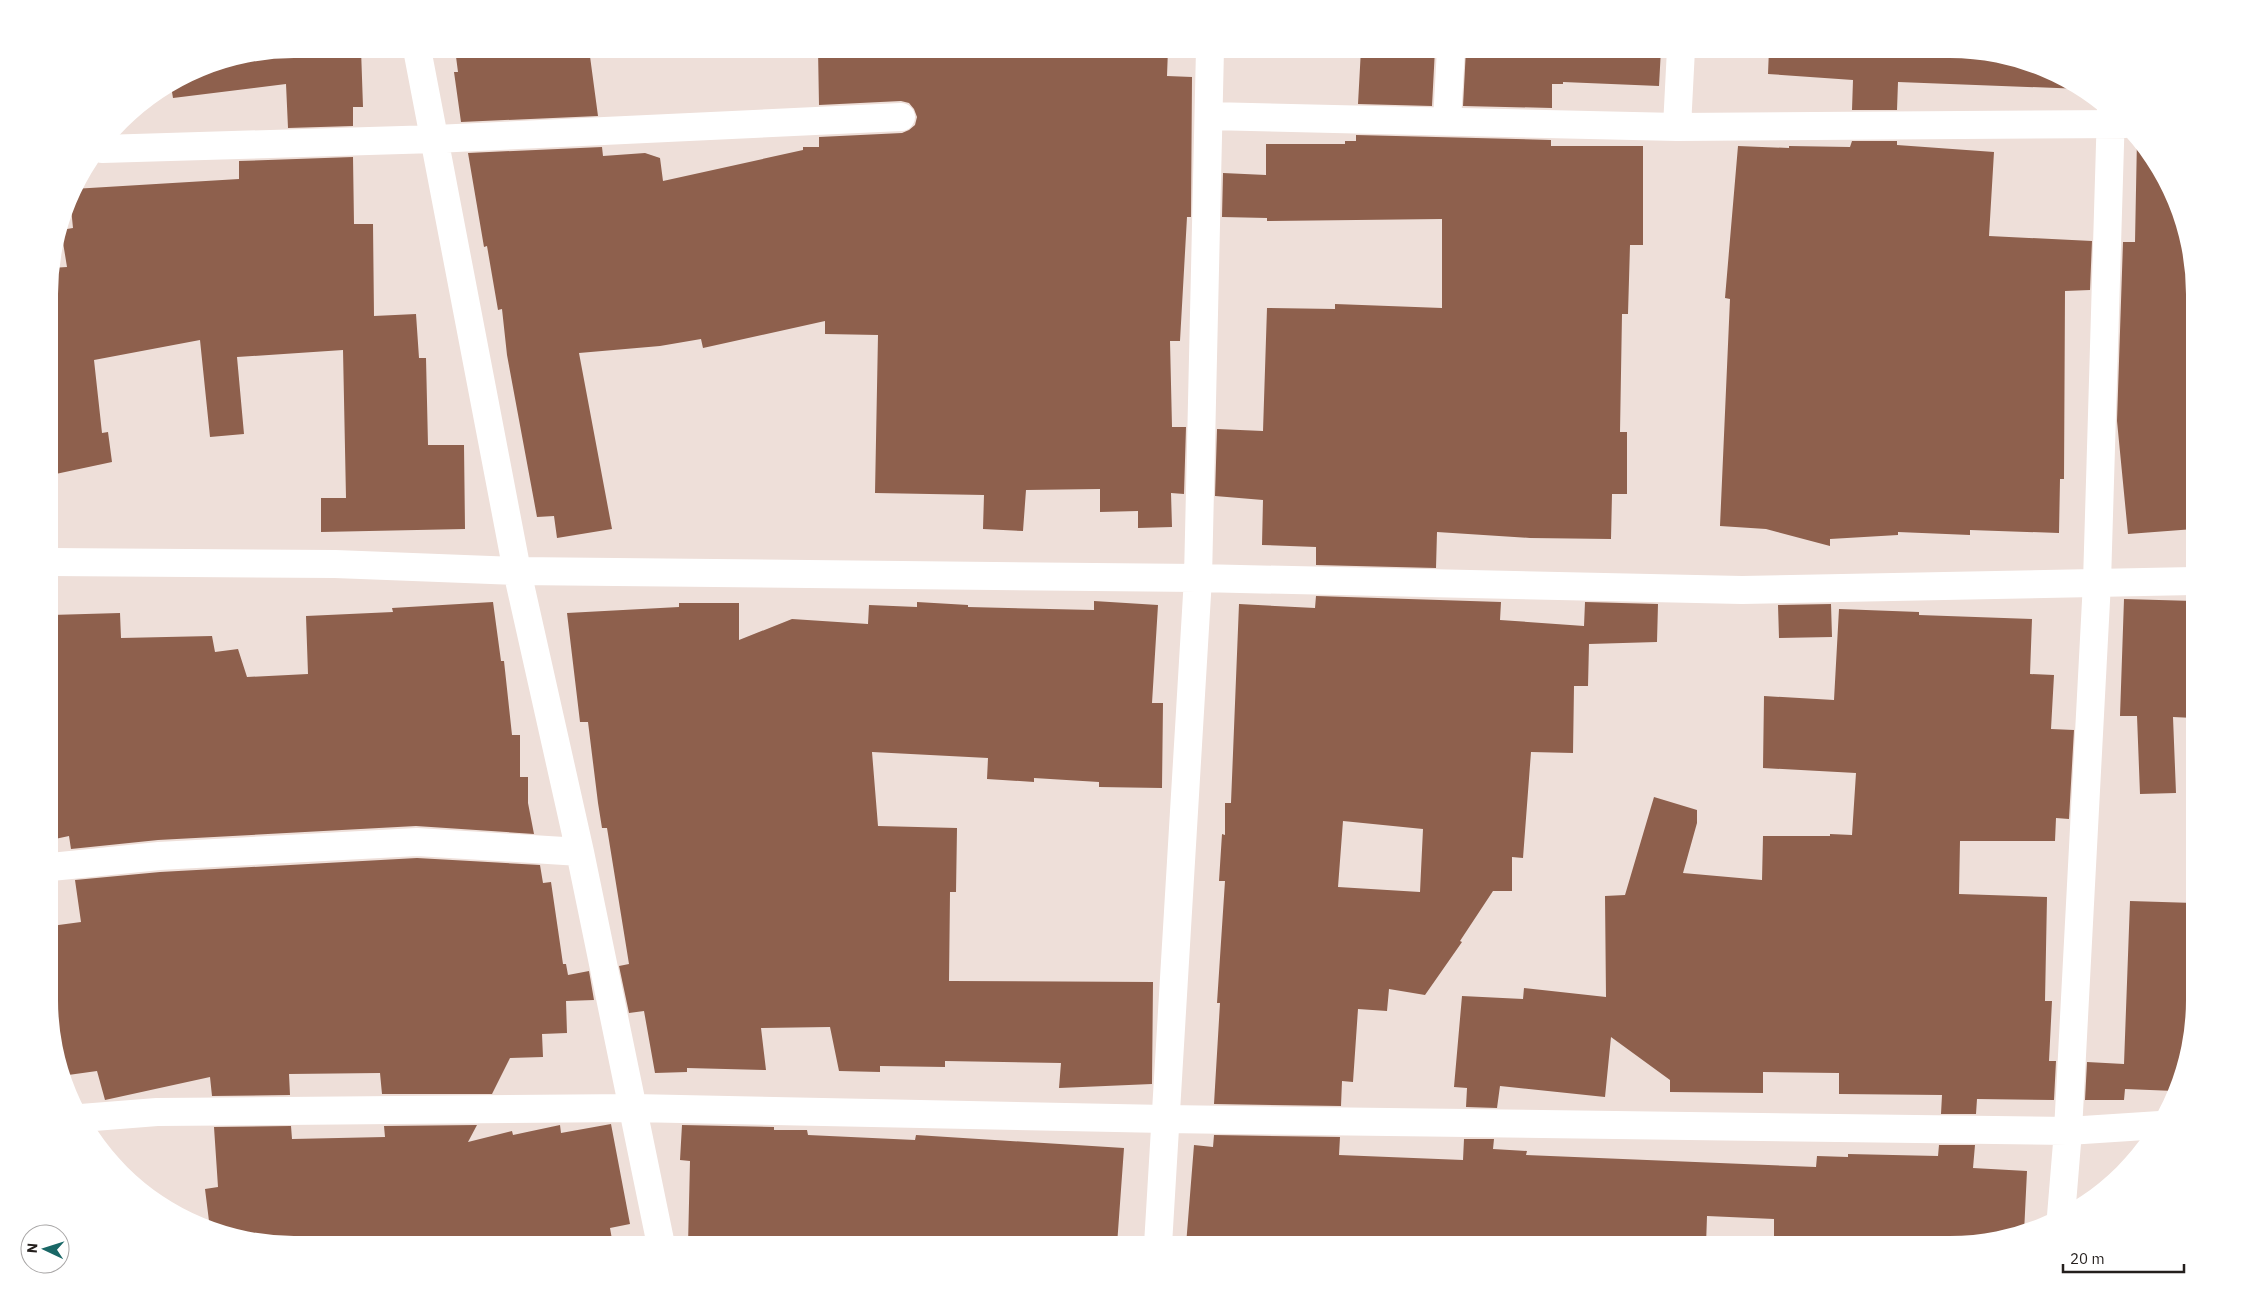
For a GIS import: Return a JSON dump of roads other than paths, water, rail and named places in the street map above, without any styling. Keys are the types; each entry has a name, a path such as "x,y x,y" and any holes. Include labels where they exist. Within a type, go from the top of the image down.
{"street":[{"path":"419,58 518,570 580,852 659,1236"},
{"path":"1158,1236 1198,578 1210,58"},
{"path":"1447,121 1450,58"},
{"path":"1676,127 1680,58"},
{"path":"1208,116 1676,127 2109,120"},
{"path":"107,149 435,139 901,117"},
{"path":"2062,1208 2068,1131 2097,582 2115,126"},
{"path":"58,562 335,564 518,570 1198,578 1742,590 2186,581"},
{"path":"58,866 159,856 417,842 580,852"},
{"path":"88,1117 167,1112 632,1108 1165,1119 2068,1131 2150,1126"}]}
